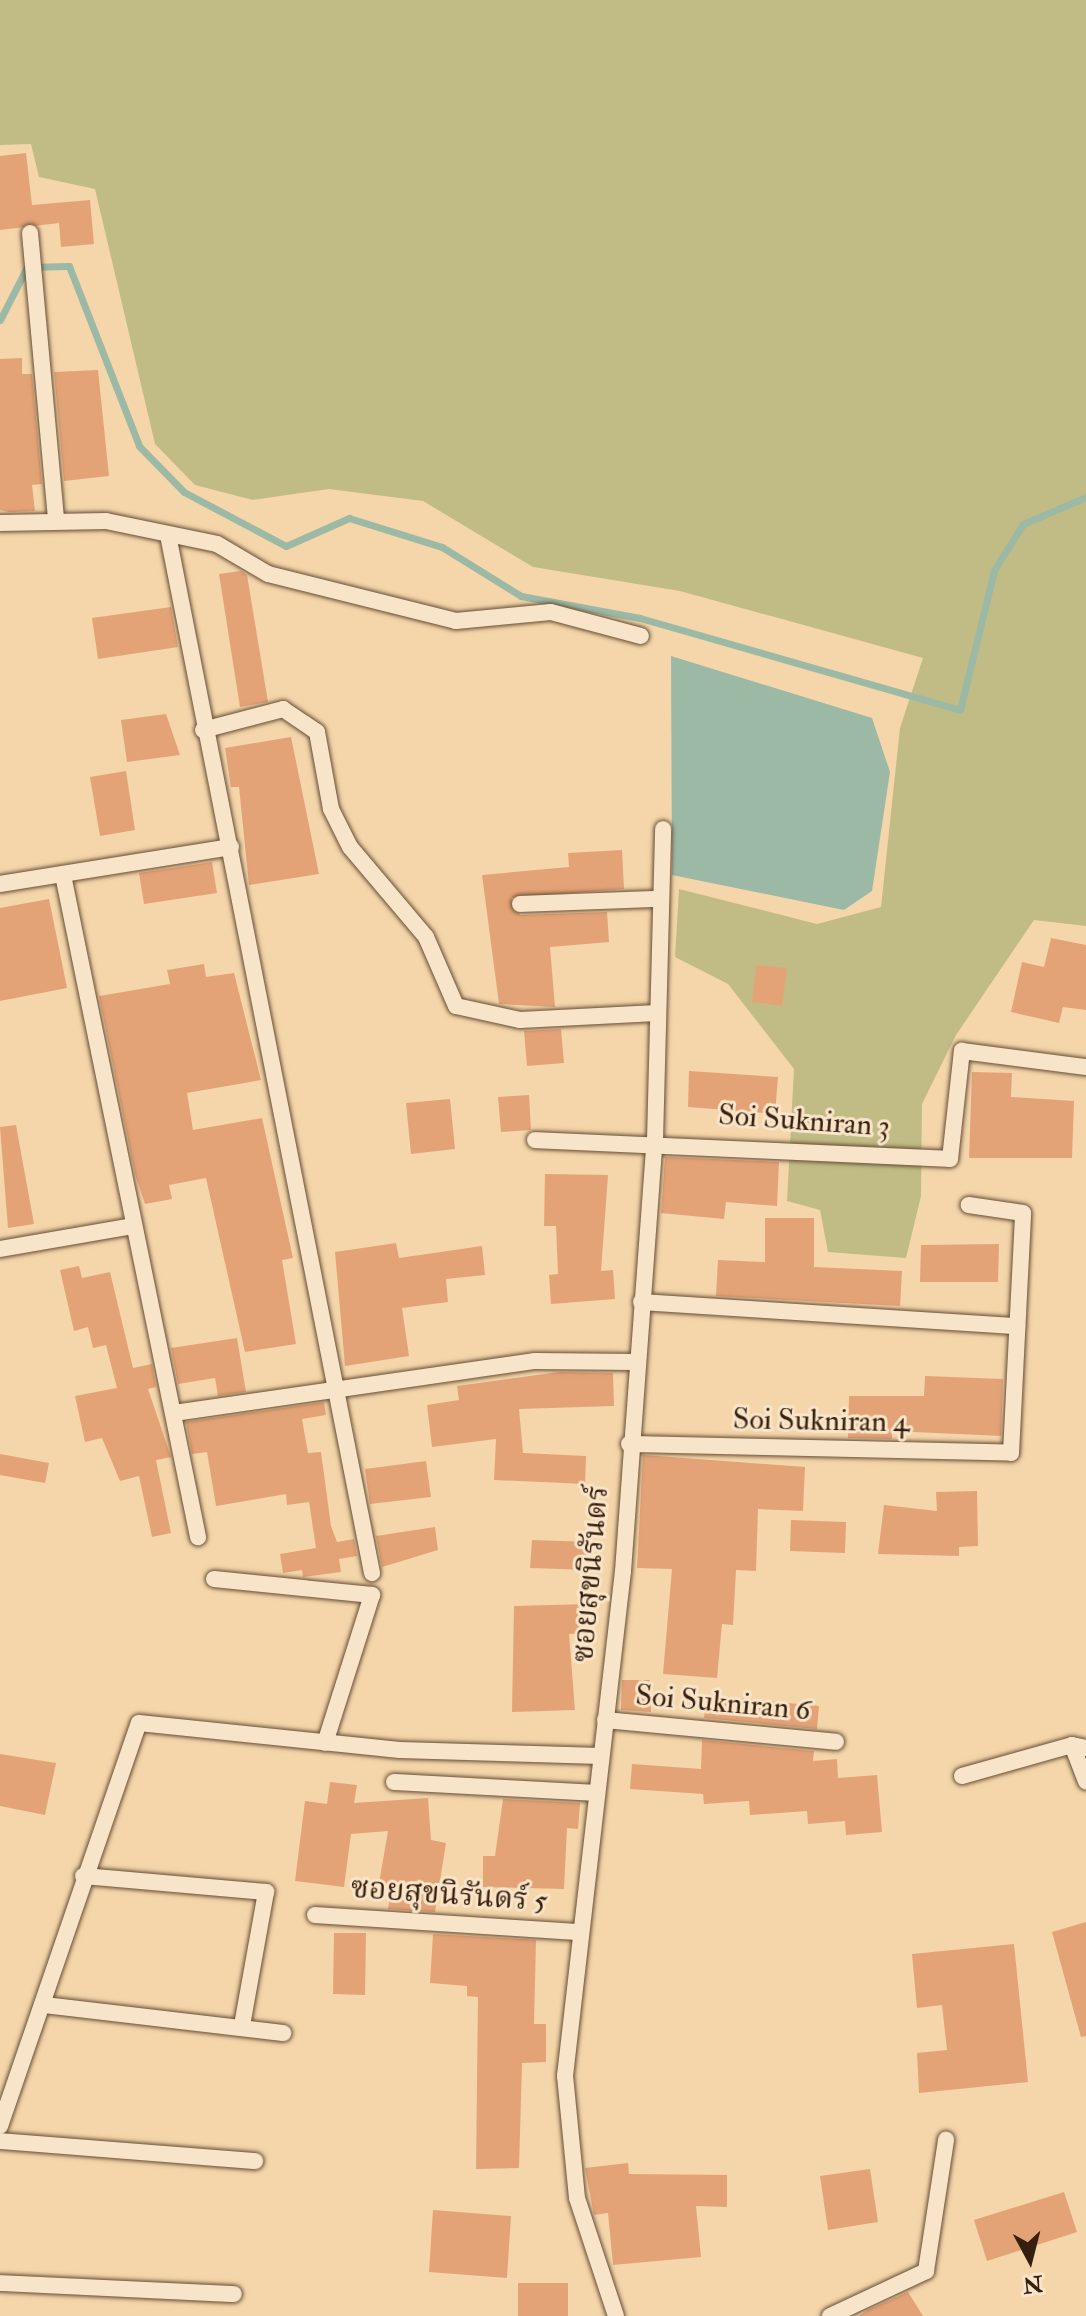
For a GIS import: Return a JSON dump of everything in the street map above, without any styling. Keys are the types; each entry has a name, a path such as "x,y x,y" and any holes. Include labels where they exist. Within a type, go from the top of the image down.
{"street":[{"path":"30,233 56,520"},
{"path":"0,523 106,521 229,549 268,574 456,621 551,612 641,636"},
{"path":"168,535 203,730 231,847 339,1386 372,1573"},
{"path":"203,730 283,709 317,732 337,822 350,847 405,903 456,1006 520,1020 657,1013"},
{"name":"ซอยสุขนิรันดร์","path":"616,2316 577,2198 566,2091 594,1793 605,1720 655,1140 663,829"},
{"path":"0,884 231,847"},
{"path":"63,875 198,1537"},
{"path":"520,904 659,899"},
{"name":"Soi Sukniran 3","path":"535,1140 655,1140 950,1159 962,1051 1086,1067"},
{"path":"641,1302 1017,1326 1023,1213 969,1205"},
{"path":"0,1249 133,1226"},
{"name":"Soi Sukniran 4","path":"629,1444 1011,1453 1017,1326"},
{"path":"174,1413 339,1386 535,1361 635,1362"},
{"path":"214,1579 372,1595 325,1743"},
{"name":"Soi Sukniran 6","path":"605,1720 836,1742"},
{"path":"0,2126 44,2005 83,1876 139,1723 325,1743 601,1756"},
{"path":"962,1776 1079,1746 1086,1781"},
{"path":"394,1782 594,1793"},
{"path":"83,1876 266,1892 242,2026"},
{"name":"ซอยสุขนิรันดร์ 5","path":"315,1915 580,1932"},
{"path":"44,2005 283,2033"},
{"path":"830,2316 926,2271 946,2140"},
{"path":"0,2141 255,2161"},
{"path":"0,2283 234,2294"}],"shaded area":[{"path":"0,0 1086,0 1086,926 1034,920 956,1035 922,1104 921,1196 906,1258 828,1252 820,1210 787,1201 794,1069 728,984 675,957 679,889 817,924 881,907 900,728 923,658 680,591 533,567 423,501 329,489 253,500 195,485 155,444 95,189 39,177 31,144 0,145"},
{"path":"671,656 872,718 890,772 872,891 844,910 672,875"}],"building":[{"path":"26,153 32,205 90,200 94,244 61,247 59,223 0,230 0,156"},
{"path":"22,358 22,374 32,374 42,484 32,485 35,511 9,512 0,510 0,359"},
{"path":"98,370 109,476 64,481 54,372"},
{"path":"241,571 247,575 268,702 240,707 219,574"},
{"path":"171,607 178,647 98,659 92,618"},
{"path":"166,714 180,755 127,762 121,720"},
{"path":"291,737 319,874 249,885 239,787 231,787 225,748"},
{"path":"126,771 135,830 100,836 90,777"},
{"path":"622,850 624,889 511,898 520,915 607,912 609,942 550,947 555,1007 499,1004 482,875 569,867 568,853"},
{"path":"212,862 217,893 144,904 139,873"},
{"path":"49,899 67,988 0,1001 0,908"},
{"path":"1051,938 1086,945 1086,1010 1063,1007 1059,1023 1011,1012 1022,962 1044,967"},
{"path":"204,964 206,977 234,973 261,1080 187,1093 193,1130 262,1118 293,1258 282,1260 296,1344 245,1352 206,1178 169,1185 172,1199 145,1204 135,1174 99,996 170,984 167,970"},
{"path":"756,965 787,968 782,1006 752,1002"},
{"path":"561,1029 564,1063 527,1066 524,1031"},
{"path":"689,1071 778,1077 775,1114 688,1107"},
{"path":"972,1072 1012,1073 1011,1097 1074,1101 1072,1158 969,1158"},
{"path":"529,1095 531,1130 501,1132 498,1097"},
{"path":"450,1099 455,1149 411,1154 406,1103"},
{"path":"16,1125 34,1224 8,1228 0,1127"},
{"path":"665,1157 779,1162 777,1206 726,1202 724,1219 661,1213"},
{"path":"545,1174 608,1175 601,1271 613,1270 615,1299 551,1304 549,1275 558,1274 556,1226 544,1226"},
{"path":"765,1218 814,1218 814,1267 902,1271 900,1306 716,1296 718,1260 765,1262"},
{"path":"396,1243 399,1258 482,1246 485,1275 446,1279 448,1302 402,1308 409,1356 345,1366 335,1252"},
{"path":"999,1244 998,1282 920,1282 921,1245"},
{"path":"79,1266 82,1278 110,1272 133,1368 152,1364 156,1387 148,1389 171,1457 156,1460 171,1533 152,1537 139,1476 120,1481 102,1438 85,1442 75,1396 117,1388 106,1345 93,1348 88,1327 74,1331 60,1270"},
{"path":"237,1338 246,1392 218,1396 215,1378 178,1384 171,1348"},
{"path":"559,1372 613,1373 614,1406 519,1409 523,1453 586,1456 585,1484 494,1480 496,1439 432,1447 427,1405 459,1400 457,1386"},
{"path":"925,1376 1003,1379 1001,1436 892,1431 892,1439 848,1438 849,1396 924,1396"},
{"path":"324,1402 326,1415 302,1419 308,1453 321,1452 331,1526 337,1542 354,1539 357,1556 339,1559 341,1572 303,1577 302,1570 283,1573 280,1554 316,1548 309,1502 287,1505 286,1494 216,1506 207,1452 192,1454 186,1422"},
{"path":"0,1454 49,1463 45,1483 0,1475"},
{"path":"643,1455 805,1467 803,1511 758,1509 756,1571 736,1570 733,1625 722,1624 717,1678 663,1674 672,1569 637,1568"},
{"path":"426,1461 431,1497 370,1504 365,1469"},
{"path":"977,1491 978,1546 959,1547 959,1556 878,1554 884,1505 937,1511 936,1492"},
{"path":"791,1520 846,1522 845,1553 790,1551"},
{"path":"435,1527 438,1550 382,1567 376,1536"},
{"path":"532,1540 591,1542 590,1570 530,1568"},
{"path":"588,1604 589,1633 569,1634 575,1710 512,1712 514,1606"},
{"path":"622,1680 650,1680 651,1712 621,1710"},
{"path":"707,1695 819,1706 817,1729 704,1718"},
{"path":"702,1740 814,1751 813,1761 837,1759 838,1778 877,1775 882,1832 846,1835 845,1821 808,1824 807,1811 750,1815 749,1801 704,1804 703,1794 630,1789 632,1764 701,1769"},
{"path":"0,1754 56,1763 45,1815 0,1806"},
{"path":"330,1782 357,1785 354,1803 428,1798 431,1840 446,1843 435,1912 388,1909 390,1897 377,1895 388,1831 351,1834 344,1887 295,1881 305,1801 327,1804"},
{"path":"503,1799 580,1803 578,1829 567,1828 564,1889 483,1887 483,1856 495,1856"},
{"path":"1086,1922 1086,2036 1081,2037 1052,1932"},
{"path":"334,1933 366,1933 365,1995 333,1994"},
{"path":"433,1934 536,1940 534,2024 546,2024 546,2062 522,2063 519,2168 476,2169 478,1997 467,1996 467,1986 430,1983"},
{"path":"1014,1944 1028,2082 919,2093 917,2053 947,2050 942,2005 917,2008 912,1954"},
{"path":"628,2163 629,2174 727,2175 727,2207 696,2206 701,2257 613,2265 608,2213 594,2215 585,2168"},
{"path":"870,2169 878,2222 828,2230 820,2176"},
{"path":"1064,2192 1077,2232 987,2261 974,2220"},
{"path":"433,2210 511,2216 507,2278 429,2272"},
{"path":"518,2283 568,2283 568,2316 518,2316"},
{"path":"908,2292 923,2316 859,2316 868,2310"}],"waterway":[{"path":"0,320 27,267 69,266 139,446 184,492 286,546 349,518 442,547 521,596 640,618 960,710 994,570 1023,524 1086,497"}]}
